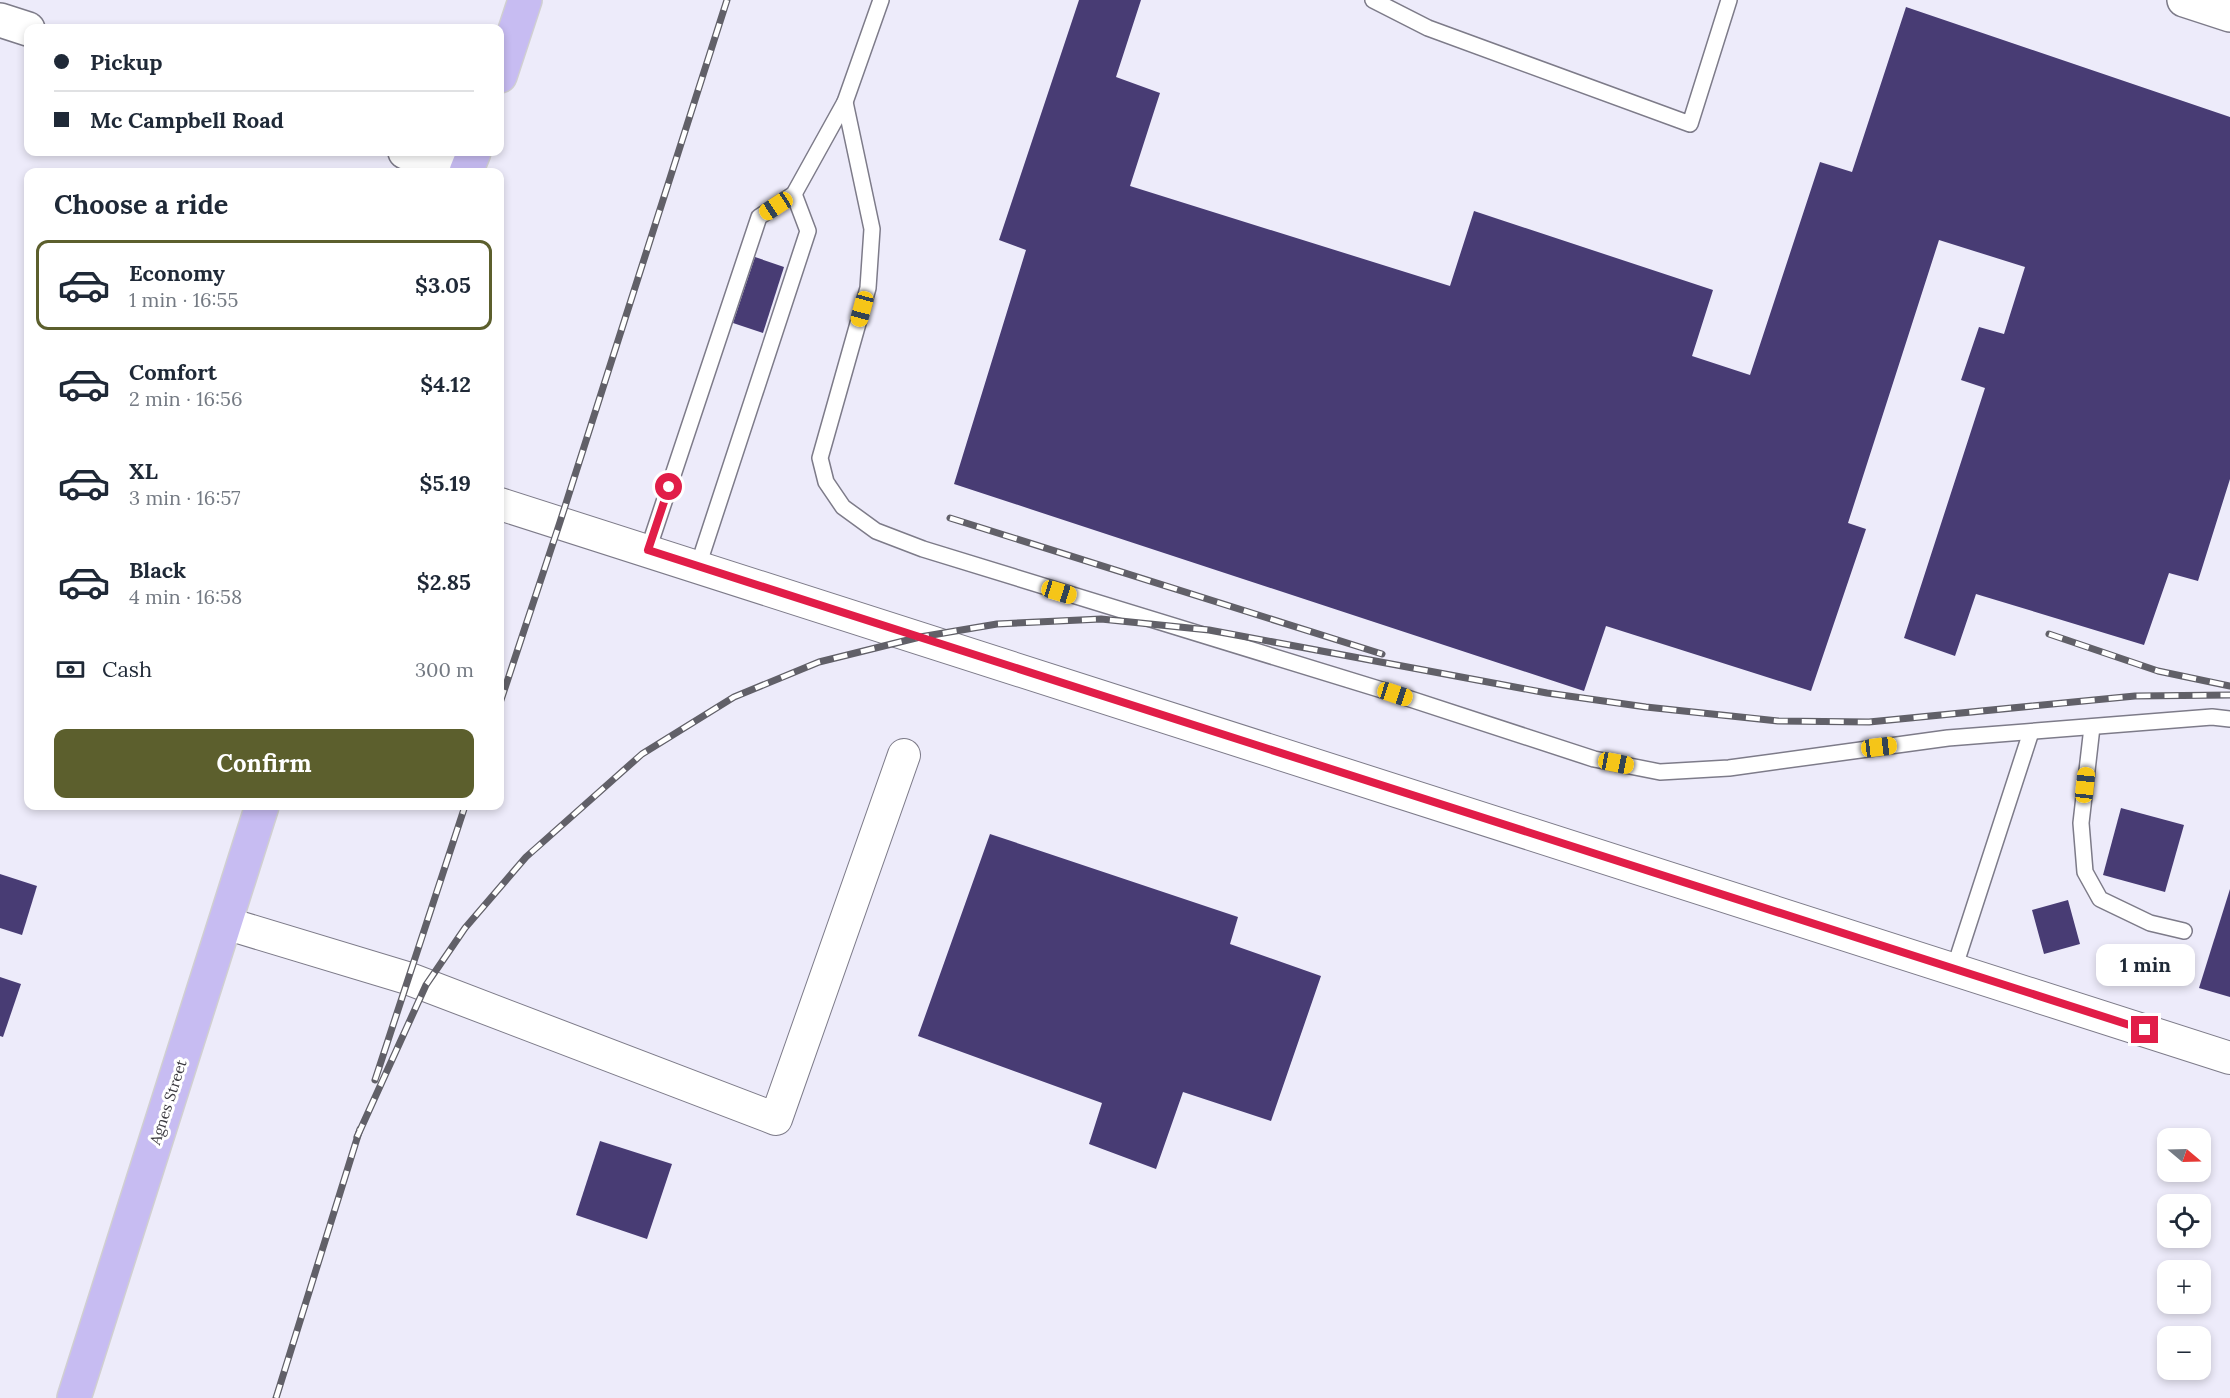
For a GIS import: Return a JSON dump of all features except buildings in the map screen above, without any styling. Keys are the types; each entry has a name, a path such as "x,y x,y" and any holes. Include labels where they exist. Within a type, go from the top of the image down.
{"main road":[{"path":"504,64 525,0"},
{"name":"Agnes Street","path":"74,1398 261,810"}],"street":[{"path":"2184,0 2230,15"},
{"path":"0,20 24,28"},
{"path":"425,156 469,165"},
{"path":"504,505 2230,1058"},
{"path":"225,923 407,978 776,1119 904,755"}],"lane":[{"path":"648,550 759,217 794,194 845,102 881,0"},
{"path":"1373,0 1428,28 1690,124 1729,0"},
{"path":"845,102 872,229 868,288 820,458 826,482 843,507 876,531 943,555 1395,694 1594,759 1660,772 1729,768 1948,738 2212,717 2230,719"},
{"path":"698,566 808,231 794,194"},
{"path":"2092,727 2081,823 2085,872 2100,899 2150,923 2184,931"},
{"path":"1954,969 2031,732"}],"railway":[{"path":"504,691 727,0"},
{"path":"950,518 1382,654"},
{"path":"357,1137 426,985 465,928 526,857 642,754 734,697 819,662 920,637 997,624 1101,619 1209,630 1547,693 1646,707 1778,721 1869,722 2135,696 2230,695"},
{"path":"2049,634 2158,671 2230,686"},
{"path":"375,1080 464,810"},
{"path":"276,1398 360,1129"}],"route":[{"path":"669,487 648,550 2145,1030"}]}
